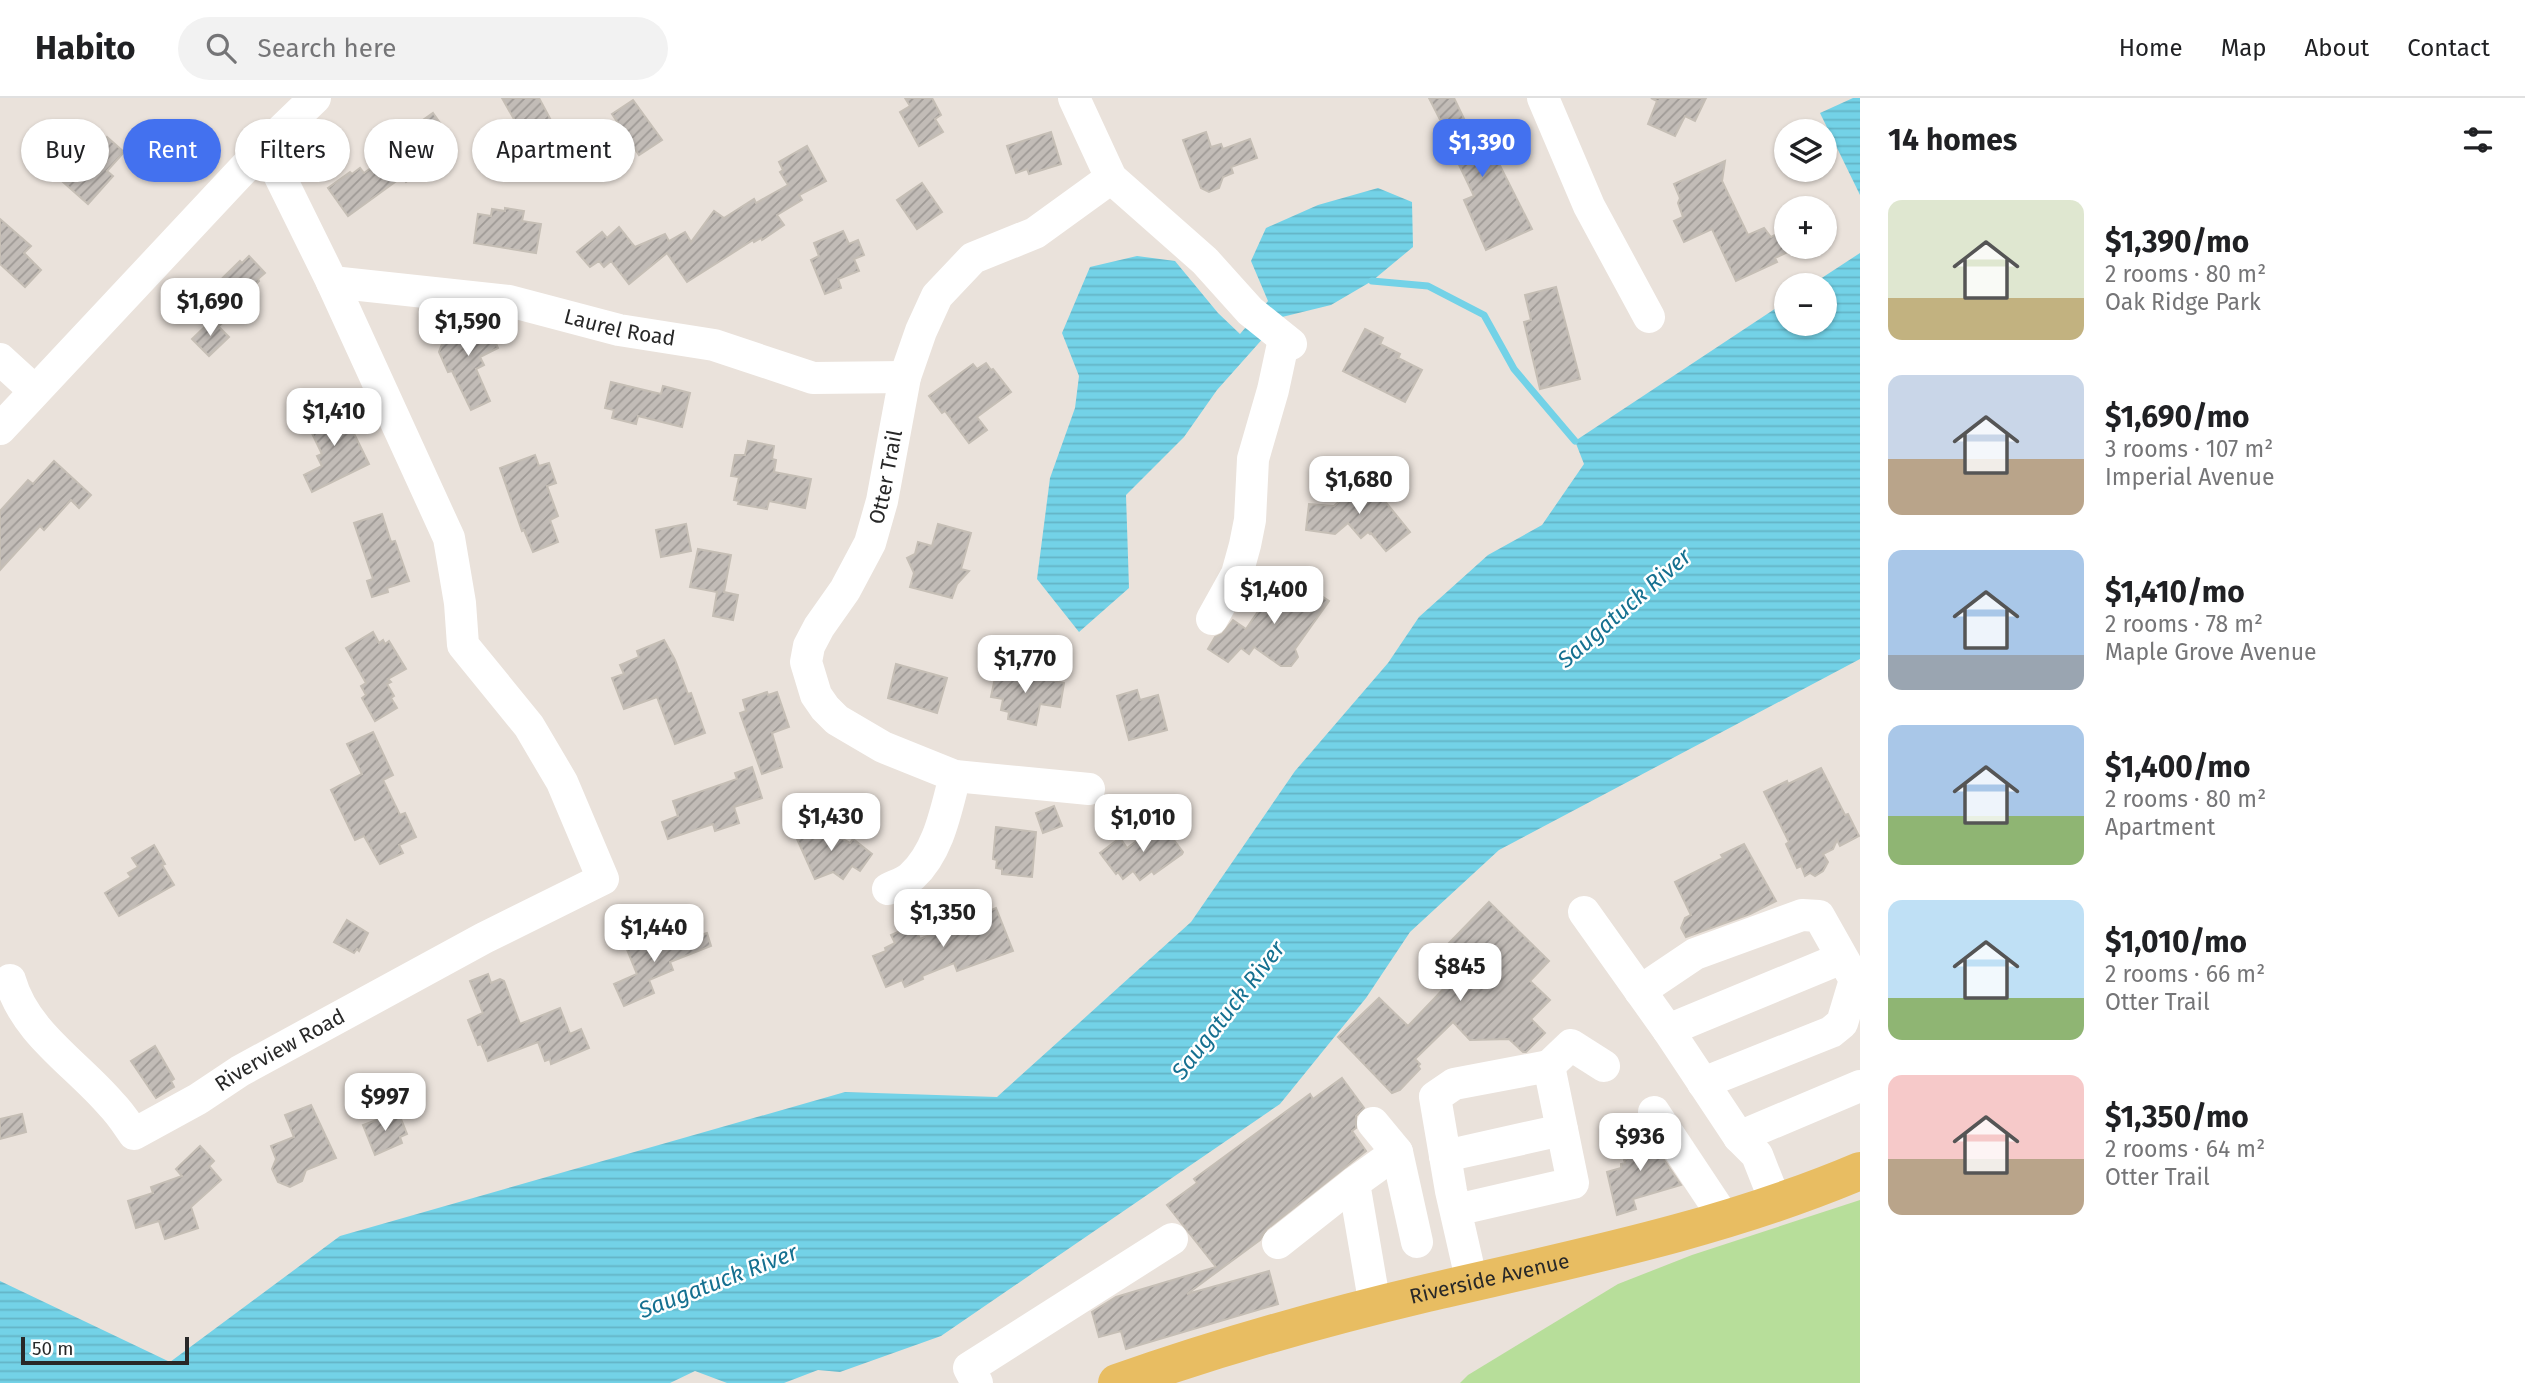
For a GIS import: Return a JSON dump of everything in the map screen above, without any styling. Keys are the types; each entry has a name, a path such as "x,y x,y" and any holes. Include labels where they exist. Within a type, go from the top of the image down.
{"main road":[{"name":"Riverside Avenue","path":"1117,1383 1248,1340 1375,1306 1620,1249 1776,1203 1860,1171"}],"street":[{"path":"293,119 315,98"},
{"path":"1074,98 1111,178 1205,261 1250,312 1287,342 1253,459 1250,520 1245,545 1237,574 1212,620"},
{"path":"1543,98 1588,206 1649,317"},
{"path":"0,429 235,178"},
{"name":"Otter Trail","path":"1089,789 955,776 883,747 837,720 816,695 806,662 809,646 819,627 845,590 870,543 882,500 905,377 937,296 973,258 1035,233 1111,178"},
{"path":"283,182 332,282"},
{"name":"Laurel Road","path":"332,282 509,302 619,330 714,345 813,378 905,377"},
{"name":"Riverview Road","path":"10,981 22,1011 51,1044 112,1104 134,1134 198,1099 240,1071 484,938 603,879 562,782 536,737 463,645 460,603 449,538 332,282"},
{"path":"0,359 35,391"},
{"path":"888,889 911,877 926,858 942,826 955,776"},
{"path":"1584,912 1740,1137 1757,1155 1776,1203"},
{"path":"1640,991 1695,954 1802,915 1819,916 1855,980 1842,1023 1831,1032 1703,1083"},
{"path":"1668,1030 1842,958"},
{"path":"1472,1283 1435,1097 1454,1084 1549,1066 1571,1045 1604,1066"},
{"path":"1456,1210 1573,1183 1549,1066"},
{"path":"1740,1137 1860,1086"},
{"path":"1654,1112 1725,1219"},
{"path":"1373,1123 1397,1152 1417,1242"},
{"path":"1445,1156 1562,1130"},
{"path":"1278,1243 1354,1182 1397,1152"},
{"path":"1354,1182 1375,1306"},
{"path":"977,1383 969,1368 1172,1239"}],"green space":[{"path":"1860,1200 1860,1383 1460,1383 1468,1375 1618,1284 1692,1255"}],"water":[{"path":"1853,98 1860,98 1860,195 1837,148 1837,119 1823,119 1820,113"},
{"path":"1378,188 1412,202 1413,247 1372,281 1331,305 1282,317 1217,390 1184,437 1126,495 1129,588 1079,632 1037,579 1050,478 1075,408 1079,376 1062,333 1090,267 1137,256 1175,261 1218,313 1240,334 1268,301 1251,261 1266,228 1318,205"},
{"name":"Saugatuck River","path":"1860,253 1860,659 1499,850 1410,932 1366,998 1280,1104 941,1336 840,1372 818,1370 784,1383 727,1383 695,1371 670,1383 0,1383 0,1281 170,1362 340,1236 845,1092 997,1097 1191,922 1295,771 1388,663 1419,617 1488,555 1542,525 1584,464 1575,441 1774,310 1774,336 1837,336 1837,273 1829,273"}],"building":[{"path":"502,98 539,98 550,119 514,119"},
{"path":"905,98 932,98 941,115 935,119 943,132 919,146 900,112 910,106"},
{"path":"1429,98 1454,98 1468,127 1478,122 1532,229 1486,250 1464,200 1474,196 1452,150 1455,149"},
{"path":"1651,98 1706,98 1695,121 1685,116 1675,136 1648,124 1657,101"},
{"path":"633,100 662,140 639,155 635,149 635,119 615,119 612,114"},
{"path":"433,113 437,119 424,119"},
{"path":"1051,132 1061,164 1029,174 1027,169 1016,173 1007,146"},
{"path":"1206,132 1211,147 1221,144 1223,149 1250,139 1257,158 1231,167 1233,173 1223,177 1219,188 1209,192 1201,188 1183,140"},
{"path":"109,139 123,153 109,169"},
{"path":"807,146 826,181 799,195 802,200 777,215 784,225 762,240 753,240 687,282 667,253 629,284 611,261 604,267 599,261 590,267 577,252 602,232 607,238 619,227 635,247 665,234 669,241 685,232 691,242 714,211 724,218 754,199 756,203 788,185 780,172 783,170 779,162"},
{"path":"1725,161 1722,181 1748,235 1764,228 1771,237 1774,236 1774,259 1777,262 1736,281 1712,229 1684,242 1674,221 1683,217 1678,203 1680,198 1674,184"},
{"path":"360,168 364,173 364,182 395,182 348,216 328,188 336,182 350,182 350,172 352,174"},
{"path":"63,182 108,182 88,204"},
{"path":"922,183 942,212 917,229 897,200"},
{"path":"505,208 524,211 522,221 541,224 536,253 474,243 478,214 491,216 492,209 505,211"},
{"path":"0,219 31,246 24,253 41,270 25,287 0,264"},
{"path":"843,231 849,244 858,240 864,255 854,259 859,271 838,279 841,288 825,294 811,260 819,256 814,243"},
{"path":"249,256 265,273 233,306 236,310 220,325 198,302 240,261 242,263"},
{"path":"1556,287 1580,379 1540,389 1524,322 1531,320 1525,295"},
{"path":"469,318 473,326 486,320 498,348 480,357 484,365 476,369 490,401 471,410 452,371 448,372 439,352 448,328"},
{"path":"212,320 229,337 209,356 192,339"},
{"path":"1365,329 1383,338 1380,344 1400,354 1398,358 1422,370 1405,402 1343,371"},
{"path":"986,363 1011,392 977,417 987,430 969,443 945,411 942,413 929,396 973,364 977,369"},
{"path":"611,382 661,394 663,386 690,393 682,427 638,416 636,424 612,418 614,410 605,408"},
{"path":"339,403 369,464 312,492 304,475 322,466 317,456 322,454 305,419"},
{"path":"748,441 774,446 774,472 811,479 805,508 769,501 767,509 738,504 739,501 734,500 739,477 731,476 735,455 745,455"},
{"path":"535,455 539,466 549,463 556,483 547,486 558,516 550,520 558,542 533,552 524,530 522,531 500,468"},
{"path":"54,461 91,495 79,508 71,500 44,530 40,526 0,570 0,511 28,480 33,484"},
{"path":"1366,478 1410,532 1386,551 1371,533 1368,532 1361,538 1348,523 1335,534 1306,530 1309,504 1334,506"},
{"path":"382,514 391,542 395,541 409,581 387,588 388,592 372,597 367,581 373,579 354,523"},
{"path":"686,524 691,551 661,557 656,530"},
{"path":"938,524 971,533 961,569 969,571 957,584 952,598 910,587 914,573 907,558 915,554 918,542 932,546"},
{"path":"698,549 731,555 724,592 738,595 733,620 713,616 717,592 690,587"},
{"path":"1299,581 1329,601 1295,649 1298,657 1291,666 1281,666 1254,647 1249,654 1241,648 1228,662 1208,649 1215,637 1222,634 1233,620 1246,629 1270,594 1276,598 1286,583 1293,588"},
{"path":"373,632 379,643 383,640 385,644 389,641 406,669 388,679 391,682 387,684 394,696 391,698 397,708 375,721 362,698 366,695 361,686 366,683 346,648"},
{"path":"664,640 688,694 691,693 705,733 675,744 657,697 624,709 612,678 624,674 620,665 639,657 637,651"},
{"path":"896,664 947,678 937,713 888,698"},
{"path":"997,668 1064,683 1060,707 1040,704 1036,725 1008,719 1009,712 1001,710 1003,699 991,697"},
{"path":"1137,690 1140,700 1158,695 1167,730 1129,740 1117,696"},
{"path":"767,692 768,695 777,692 789,727 772,733 782,767 762,774 740,713 746,711 743,700"},
{"path":"373,732 393,775 383,780 400,815 405,813 416,837 399,845 403,853 380,864 364,836 355,840 331,790 362,774 347,744"},
{"path":"752,767 762,798 734,807 739,823 715,831 713,824 668,839 662,822 678,816 673,801 737,779 735,773"},
{"path":"1821,768 1859,836 1840,846 1837,840 1833,849 1823,854 1828,862 1823,871 1815,876 1810,873 1805,876 1801,866 1797,868 1786,844 1789,842 1764,792"},
{"path":"1054,806 1062,826 1043,833 1036,813"},
{"path":"807,823 827,837 830,832 850,843 853,839 872,854 860,871 852,866 843,879 833,872 815,879 797,839"},
{"path":"1161,823 1182,854 1154,874 1152,871 1140,880 1133,871 1123,879 1118,872 1116,874 1100,853 1120,838 1127,848"},
{"path":"996,827 1036,832 1032,877 1002,874 1002,869 996,868 997,860 993,859"},
{"path":"1744,844 1776,901 1750,914 1686,937 1681,928 1685,918 1691,915 1675,882 1723,858 1721,855"},
{"path":"154,845 174,885 119,916 105,893 131,877 128,873 138,867 132,858"},
{"path":"1489,902 1549,961 1530,981 1550,1000 1531,1019 1545,1033 1523,1052 1509,1039 1470,1040 1453,1022 1415,1059 1420,1064 1420,1069 1400,1090 1392,1093 1338,1037 1379,998 1408,1026 1469,962 1449,943"},
{"path":"996,908 1013,951 957,971 954,963 922,976 923,979 905,987 902,980 886,987 873,956 886,951 885,948 895,943 891,935 914,925 920,939"},
{"path":"347,920 368,933 359,951 357,949 354,953 334,942"},
{"path":"707,933 711,946 670,962 673,970 649,980 654,993 624,1006 614,984 637,974 626,947 653,935 658,948"},
{"path":"488,974 491,983 500,979 504,981 520,1024 560,1008 570,1034 581,1029 589,1048 551,1064 550,1059 545,1061 538,1042 488,1061 468,1020 483,1013 470,981"},
{"path":"155,1046 174,1079 171,1081 174,1087 156,1098 131,1061"},
{"path":"1342,1078 1364,1108 1356,1116 1356,1128 1352,1131 1366,1151 1267,1229 1260,1240 1187,1294 1269,1271 1278,1304 1126,1349 1121,1331 1099,1337 1092,1312 1116,1297 1216,1267 1167,1205 1197,1183 1194,1179 1310,1094 1313,1099"},
{"path":"311,1105 336,1158 306,1170 302,1181 290,1187 278,1182 272,1169 276,1159 271,1146 294,1137 285,1115"},
{"path":"395,1113 396,1116 399,1114 407,1134 400,1137 402,1143 375,1155 363,1125"},
{"path":"22,1114 26,1132 0,1139 0,1119"},
{"path":"1643,1129 1681,1185 1633,1199 1636,1209 1617,1215 1607,1172 1621,1168 1624,1160 1629,1158 1623,1135"},
{"path":"200,1146 214,1161 209,1166 221,1180 191,1207 198,1228 165,1239 159,1221 136,1228 128,1201 153,1193 151,1187 182,1176 176,1169"}],"waterway":[{"path":"1372,281 1428,286 1484,315 1514,369 1575,441"}]}
